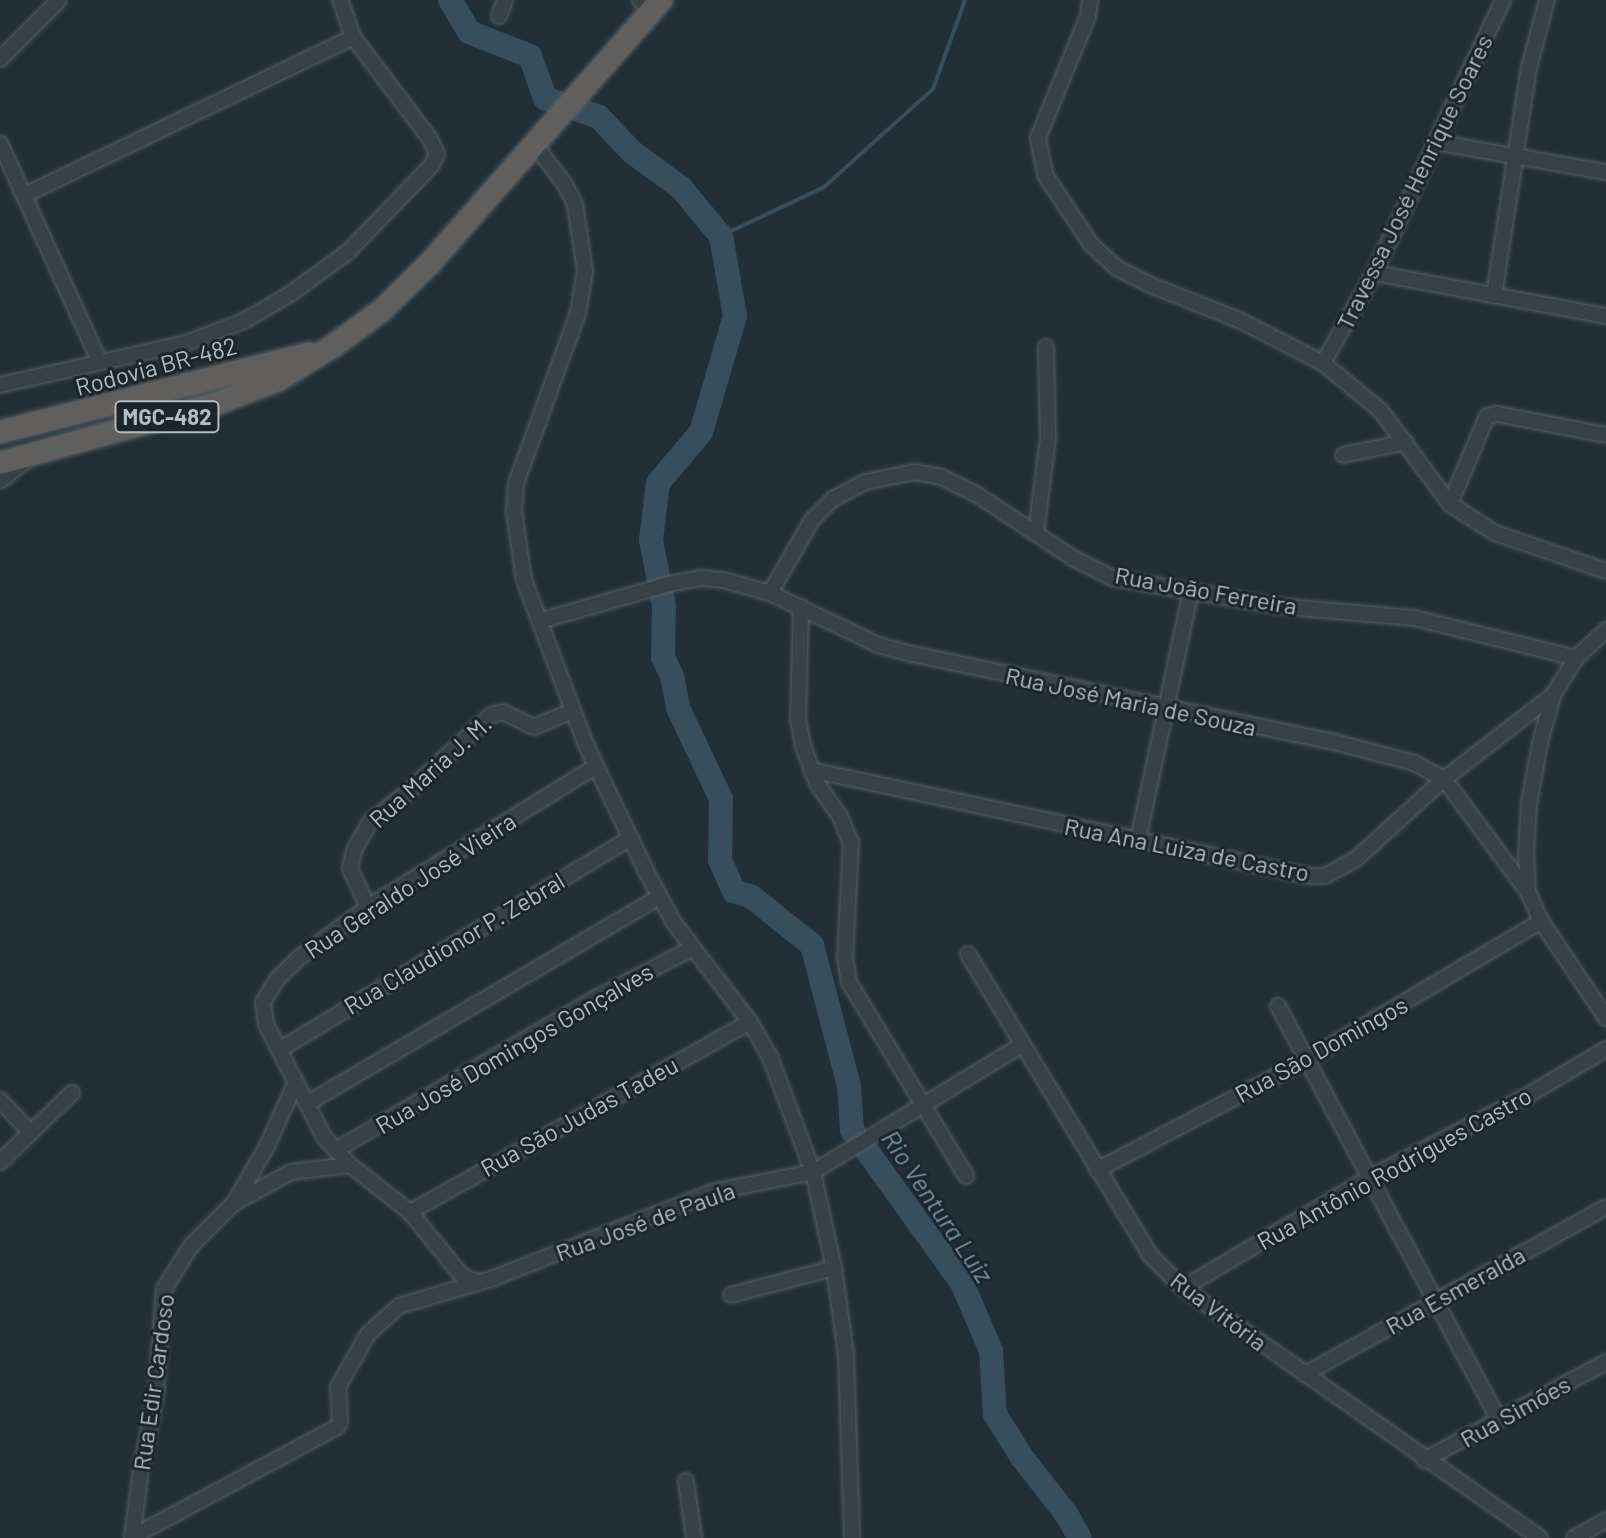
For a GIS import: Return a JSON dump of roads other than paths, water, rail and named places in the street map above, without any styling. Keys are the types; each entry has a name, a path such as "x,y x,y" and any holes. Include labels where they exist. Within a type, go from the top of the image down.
{"highway":[{"name":"Rodovia BR-482","path":"0,463 218,403 278,380 325,350 391,301 552,126 651,4"},
{"name":"Rodovia BR-482","path":"0,432 325,350"}],"street":[{"path":"0,59 59,0"},
{"path":"0,385 186,343 244,321 290,294 348,252 431,166 437,154 430,139 353,37 340,0"},
{"path":"499,16 505,0"},
{"path":"1090,0 1088,16 1038,138 1045,175 1068,214 1091,244 1117,268 1153,286 1239,320 1323,363 1381,411 1450,504 1495,533 1606,571"},
{"path":"1088,16 1102,0"},
{"name":"Travessa José Henrique Soares","path":"1323,363 1374,273 1503,0"},
{"path":"1494,296 1529,68 1547,0"},
{"path":"25,195 353,37"},
{"path":"1435,142 1606,172"},
{"path":"0,143 100,362"},
{"path":"535,145 564,183 575,204 585,271 578,313 516,483 514,511 524,580 543,620 572,711 659,897 693,948 750,1022 780,1079 813,1172 834,1268 848,1384 852,1538"},
{"path":"1374,273 1606,316"},
{"path":"1036,533 1048,438 1046,347"},
{"path":"1450,504 1487,416 1497,414 1606,435"},
{"path":"1343,455 1406,442"},
{"path":"0,481 34,454"},
{"name":"Rua João Ferreira","path":"770,593 812,520 833,499 886,475 914,472 941,477 1113,578 1277,606 1414,618 1576,658"},
{"name":"Rua José Maria de Souza","path":"543,620 673,583 700,578 723,580 770,593 878,645 908,653 1378,752 1414,763 1444,779 1528,892 1541,921 1606,1018"},
{"path":"1138,840 1169,707 1191,591"},
{"path":"801,607 798,718 811,770 840,816 851,843 845,957 854,995 966,1176"},
{"path":"1528,892 1529,804 1553,695 1576,658 1606,630"},
{"name":"Rua Ana Luiza de Castro","path":"811,770 1308,876 1325,876 1356,859 1444,779 1553,695"},
{"name":"Rua Maria J. M.","path":"368,907 353,879 351,861 371,821 408,792 491,715 503,712 534,727 572,711"},
{"name":"Rua Geraldo José Vieira","path":"479,1282 462,1276 410,1212 350,1165 324,1137 261,1011 267,992 300,957 368,907 596,766"},
{"name":"Rua Claudionor P. Zebral","path":"279,1050 631,838"},
{"path":"308,1103 659,897"},
{"name":"Rua São Domingos","path":"1097,1170 1308,1059 1541,921"},
{"name":"Rua José Domingos Gonçalves","path":"336,1150 596,998 693,948"},
{"name":"Rua Vitória","path":"968,954 1136,1237 1183,1288 1424,1460 1540,1538"},
{"path":"1278,1006 1499,1420"},
{"name":"Rua São Judas Tadeu","path":"410,1212 750,1022"},
{"name":"Rua José de Paula","path":"132,1537 337,1427 340,1422 338,1387 376,1325 410,1301 479,1282 712,1192 813,1172 1022,1045"},
{"name":"Rua Antônio Rodrigues Castro","path":"1183,1288 1371,1177 1525,1097 1606,1049"},
{"path":"234,1203 270,1140 296,1082"},
{"path":"0,1162 72,1093"},
{"path":"0,1100 29,1131"},
{"path":"234,1203 291,1172 350,1165"},
{"name":"Rua Edir Cardoso","path":"132,1537 156,1394 164,1289 191,1246 234,1203"},
{"name":"Rua Esmeralda","path":"1305,1374 1606,1207"},
{"path":"731,1295 834,1268"},
{"name":"Rua Simões","path":"1424,1460 1606,1362"},
{"path":"686,1481 694,1538"},
{"path":"1574,1538 1606,1520"}],"waterway":[{"name":"Rio Ventura Luiz","path":"450,0 469,32 530,56 545,98 599,117 632,152 681,188 721,236 735,316 701,432 658,483 651,540 664,606 663,657 672,676 678,708 721,799 720,860 734,891 752,897 812,945 849,1086 852,1130 962,1283 991,1351 995,1414 1080,1538"},
{"path":"721,236 824,187 933,89 965,0"}]}
